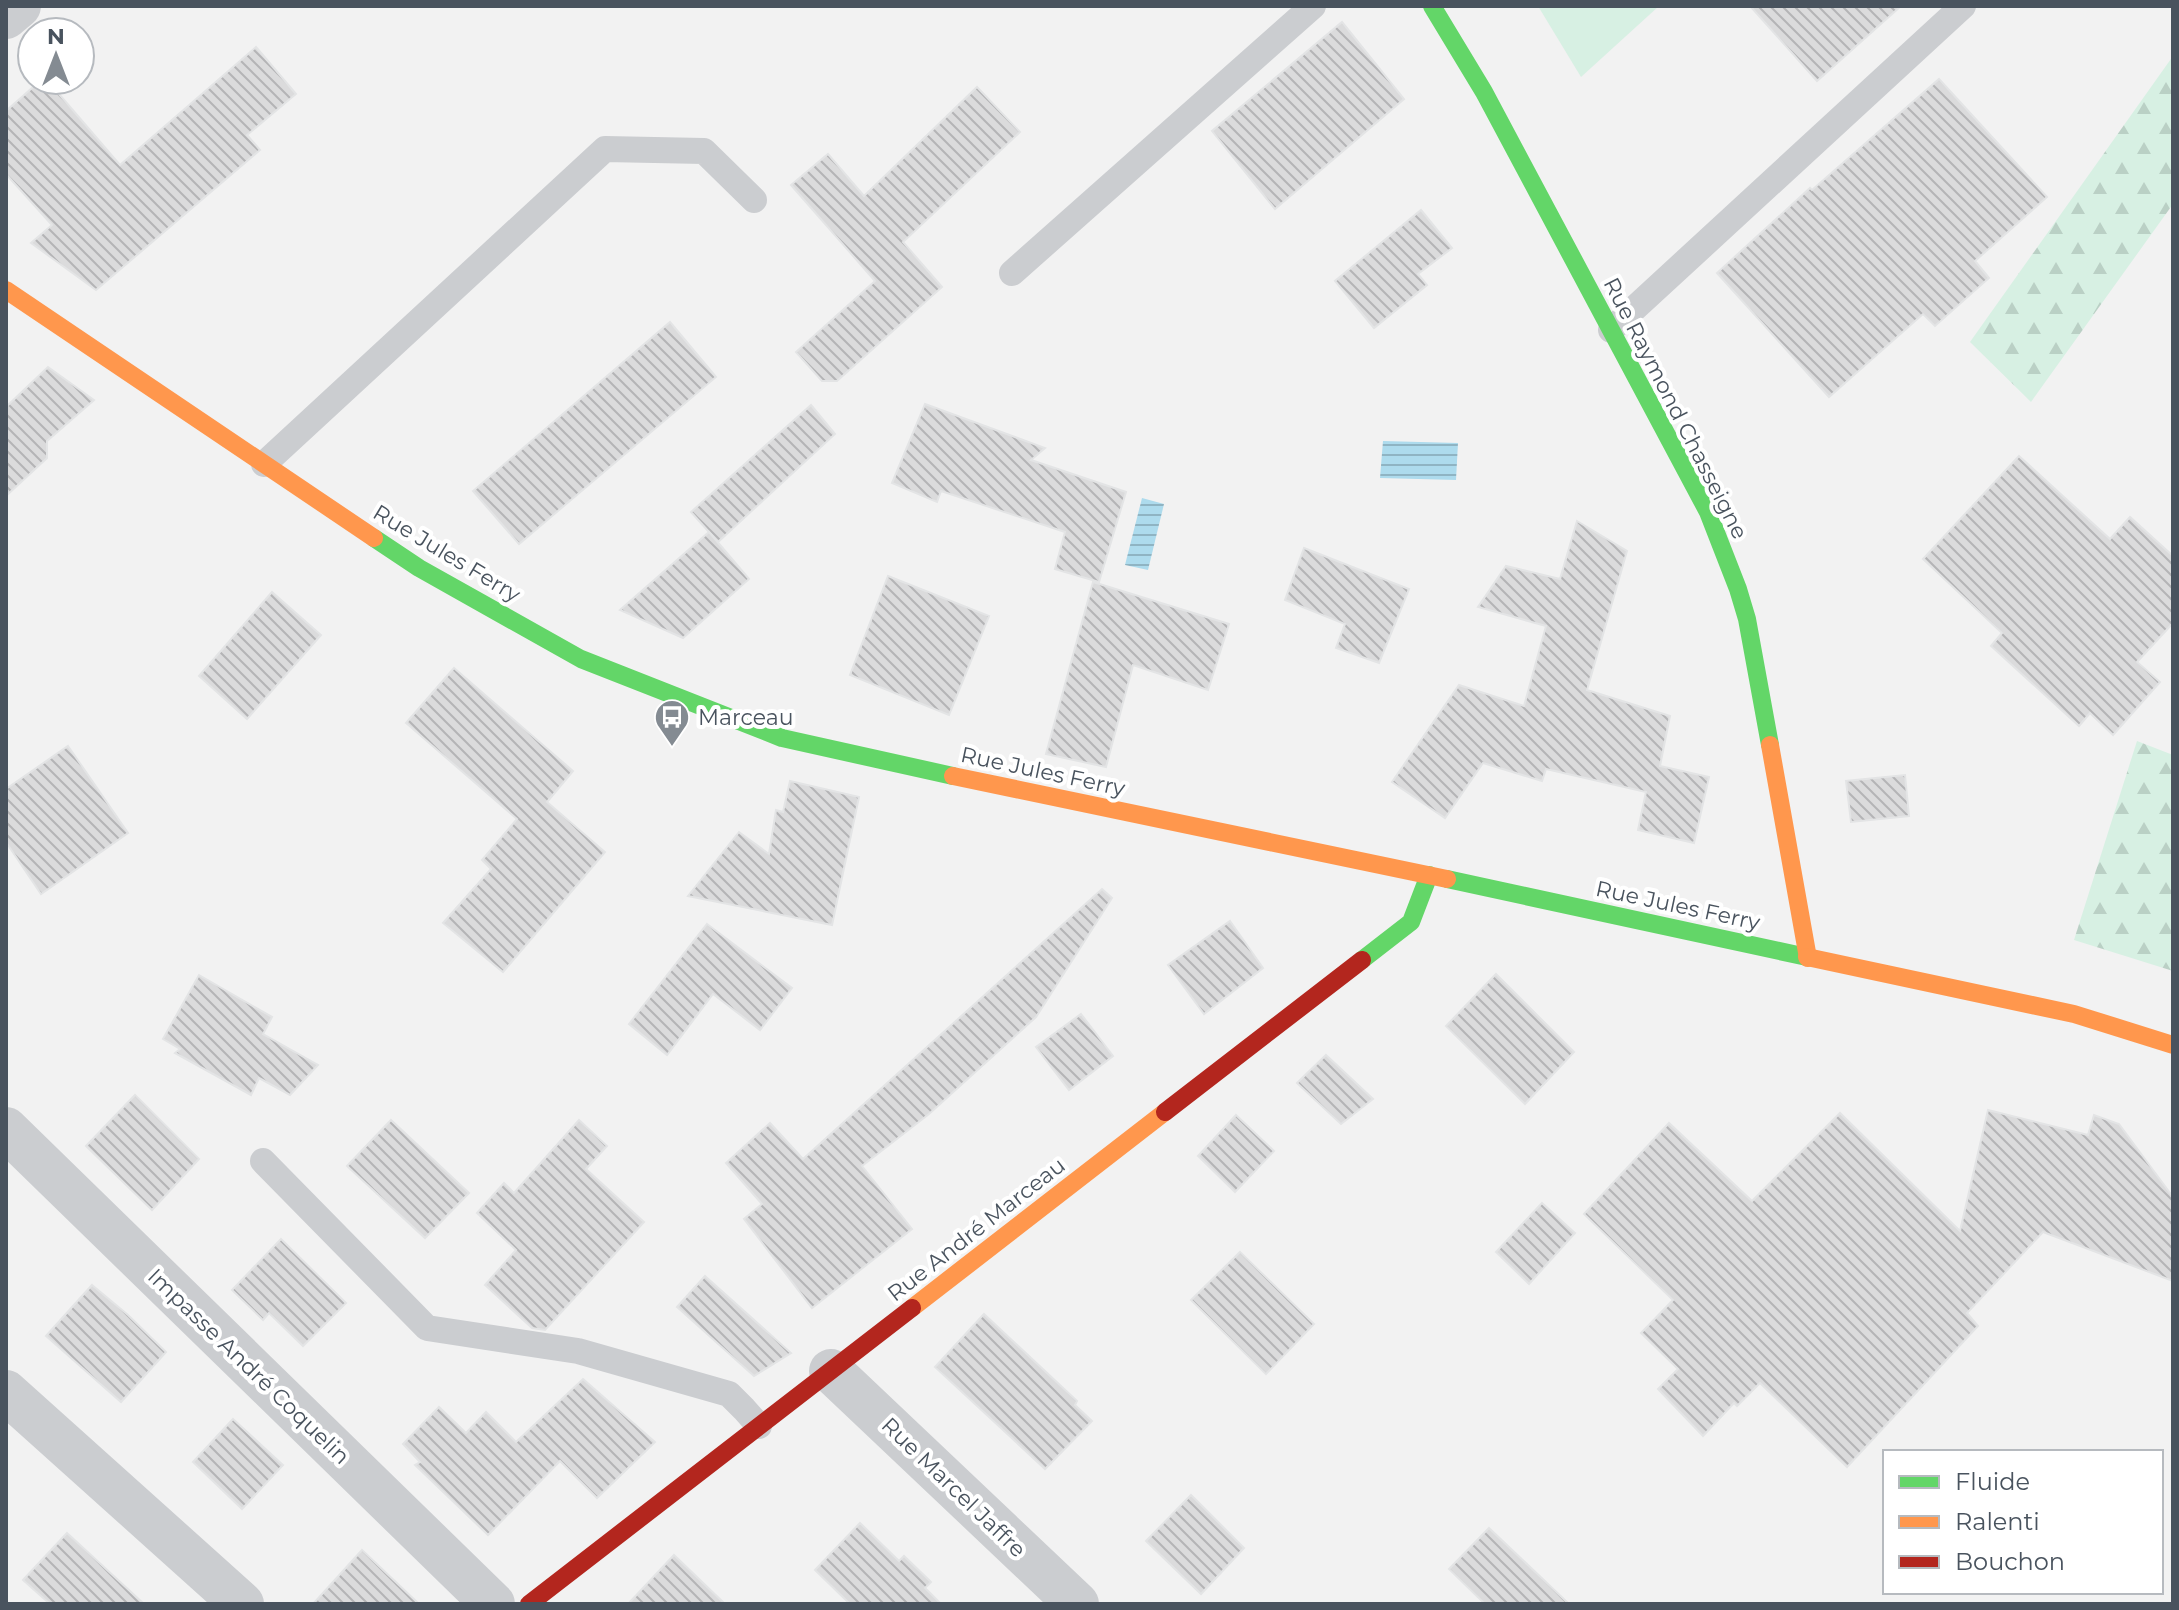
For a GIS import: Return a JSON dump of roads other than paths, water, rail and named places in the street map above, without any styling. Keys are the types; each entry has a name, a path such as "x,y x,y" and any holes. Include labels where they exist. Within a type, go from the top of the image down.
{"street":[{"path":"6,17 19,6"},
{"name":"Rue Raymond Chasseigne","path":"1432,6 1484,92 1708,512 1747,619 1808,958"},
{"name":"Rue Jules Ferry","path":"6,290 419,568 581,659 782,738 2074,1014 2173,1045"},
{"name":"Rue André Marceau","path":"529,1604 1411,922 1429,875"},
{"name":"Impasse André Coquelin","path":"6,1129 493,1604"},
{"name":"Rue Marcel Jaffre","path":"831,1371 1077,1604"},
{"path":"6,1392 242,1604"}],"lane":[{"path":"1012,273 1313,6"},
{"path":"1611,330 1963,6"},
{"path":"264,464 605,149 704,151 754,200"},
{"path":"263,1161 427,1328 578,1351 729,1394 759,1426"}],"water":[{"path":"1383,441 1458,443 1456,480 1380,478"},
{"path":"1142,498 1164,504 1148,570 1125,565"}],"place":[{"name":"Marceau","path":"672,748"}]}
